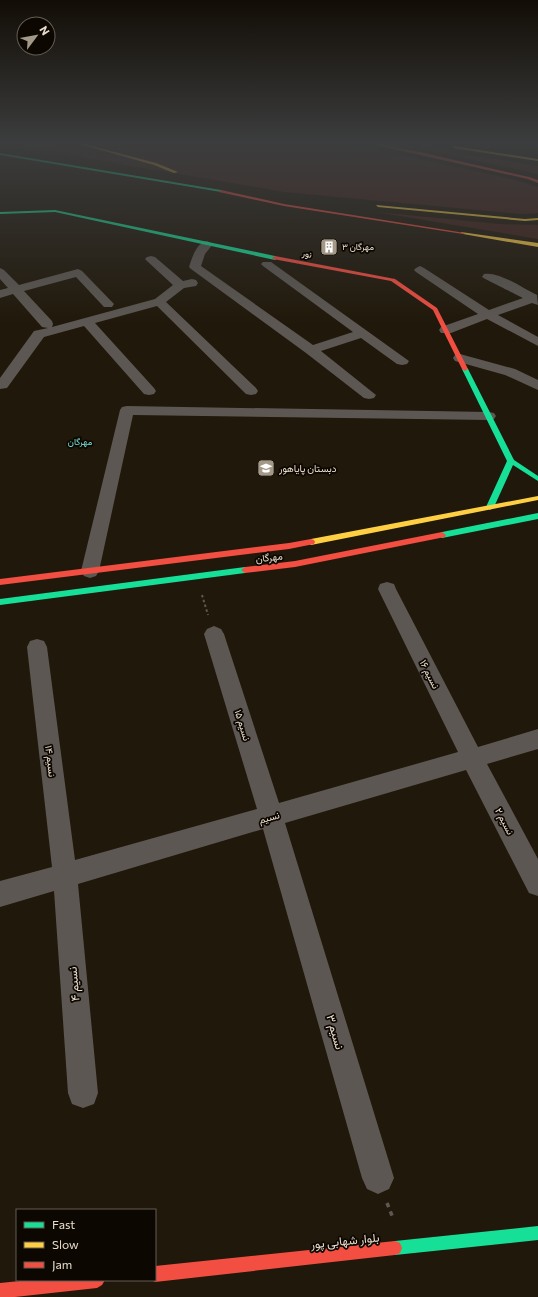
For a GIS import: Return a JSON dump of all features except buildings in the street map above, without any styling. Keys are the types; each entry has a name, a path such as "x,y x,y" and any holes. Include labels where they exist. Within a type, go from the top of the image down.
{"main road":[{"path":"278,204 538,245"},
{"path":"370,205 525,220 538,219"},
{"name":"نور","path":"0,213 55,211 207,244 393,280 436,309 510,461"},
{"path":"490,507 510,461 538,478"},
{"name":"مهرگان","path":"0,582 289,546 538,498"},
{"name":"مهرگان","path":"0,602 295,564 538,516"},
{"path":"414,522 424,539"},
{"path":"0,612 14,600"},
{"name":"بلوار شهابی پور","path":"156,1274 538,1232"},
{"path":"0,1291 88,1281"}],"street":[{"path":"207,244 199,254 195,267 311,350 369,395"},
{"path":"151,259 180,285"},
{"path":"267,264 402,361"},
{"path":"2,385 39,334 159,302 180,285 195,282 199,277 200,270"},
{"path":"420,270 489,314 538,342"},
{"path":"0,272 47,324"},
{"path":"0,294 78,273 108,304"},
{"path":"488,277 505,283 535,300"},
{"path":"446,330 489,314 535,300"},
{"path":"159,302 252,390"},
{"path":"86,321 149,391"},
{"path":"311,350 363,333"},
{"path":"460,358 510,372 538,386"},
{"path":"90,571 127,410 489,416"},
{"name":"نسیم ۱۶","path":"387,589 472,758"},
{"name":"نسیم ۱۵","path":"214,634 271,816"},
{"name":"نسیم ۱۴","path":"37,647 65,875"},
{"name":"نسیم","path":"0,894 538,739"},
{"name":"نسیم ۲","path":"472,758 538,884"},
{"name":"نسیم ۳","path":"271,816 378,1178"},
{"name":"نسیم ۴","path":"65,875 83,1093"}],"path":[{"path":"196,577 214,634"},
{"path":"378,1178 403,1247"}],"shaded area":[{"path":"409,204 538,204 538,213 521,214"},
{"path":"376,212 499,224 538,225 538,239"}],"traffic: fast":[{"path":"0,213 55,211 275,258"},
{"path":"465,369 511,461"},
{"path":"490,507 511,461 538,479"},
{"path":"442,535 538,516"},
{"path":"0,602 245,570"},
{"path":"395,1248 538,1233"}],"traffic: slow":[{"path":"378,206 525,220 538,219"},
{"path":"463,233 538,245"},
{"path":"311,542 538,498"}],"traffic: jam":[{"path":"277,204 463,233"},
{"path":"275,258 393,280 435,309 465,369"},
{"path":"245,570 295,564 442,535"},
{"path":"0,582 311,542"},
{"path":"156,1274 395,1248"},
{"path":"0,1291 88,1281"}],"place":[{"name":"مهرگان ۳","path":"329,247"},
{"name":"دبستان پایاهور","path":"266,468"}],"district":[{"name":"مهرگان","path":"80,442"}]}
